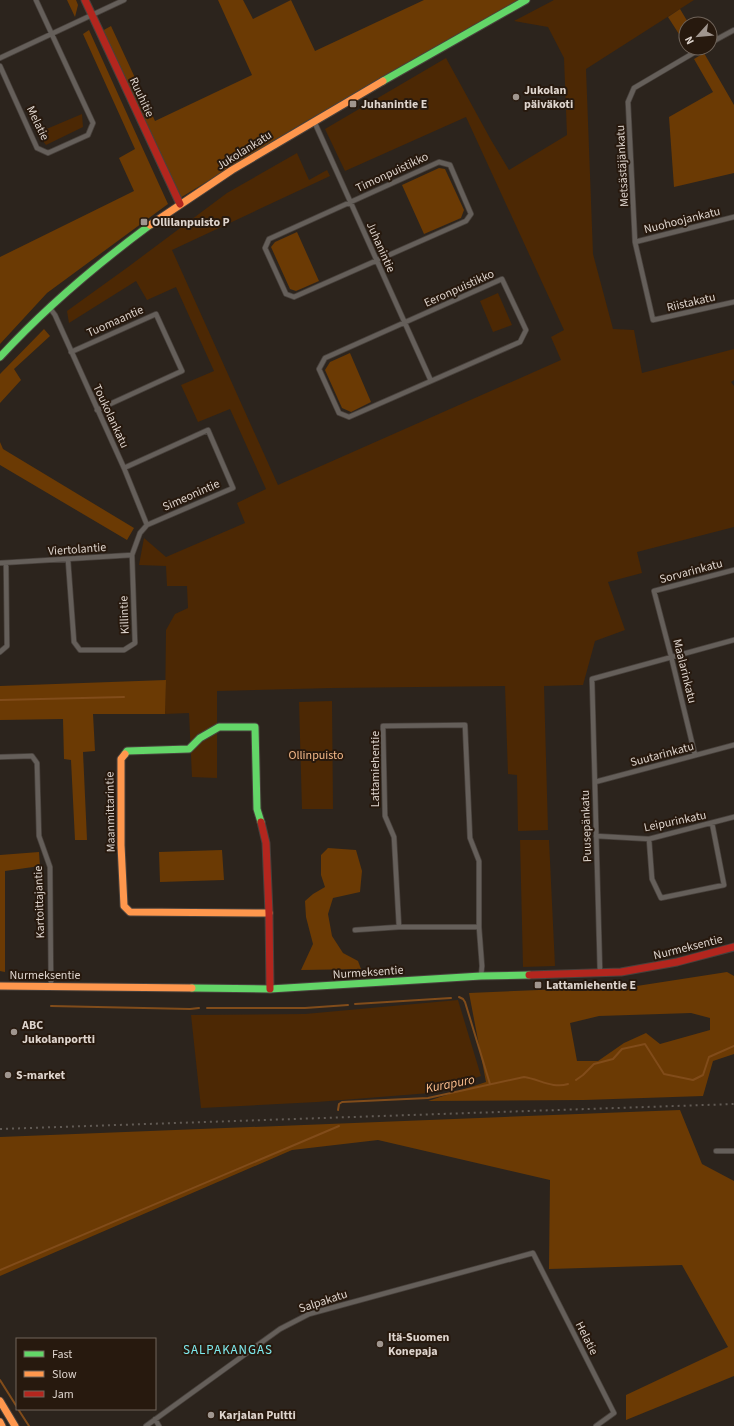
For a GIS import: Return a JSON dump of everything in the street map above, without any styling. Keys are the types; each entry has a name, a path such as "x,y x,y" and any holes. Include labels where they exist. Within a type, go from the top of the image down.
{"street":[{"name":"Melatie","path":"0,66 37,148 48,153 88,135 93,123 36,0"},
{"name":"Ruuhitie","path":"85,0 180,204"},
{"path":"0,58 124,0"},
{"name":"Jukolankatu","path":"0,357 49,307 126,243 180,204 239,165 314,120 517,2 526,0"},
{"path":"718,39 734,30"},
{"name":"Metsästäjänkatu","path":"653,320 635,242 628,102 634,88 688,56"},
{"name":"Juhanintie","path":"314,120 376,262 431,381"},
{"name":"Timonpuistikko","path":"350,202 439,162 450,165 471,214 466,221 376,262"},
{"path":"350,202 269,239 265,248 286,294 294,297 376,262"},
{"name":"Nuohoojankatu","path":"635,242 734,217"},
{"name":"Eeronpuistikko","path":"405,323 502,278 526,330 520,342 431,381"},
{"name":"Riistakatu","path":"653,320 734,302"},
{"name":"Toukolankatu","path":"49,307 55,315 124,468 147,525"},
{"name":"Tuomaantie","path":"71,352 156,314 182,371 97,410"},
{"path":"405,323 325,358 319,369 339,413 349,417 431,381"},
{"name":"Simeonintie","path":"124,468 208,430 233,488 147,525"},
{"path":"132,555 140,533 147,525"},
{"name":"Viertolantie","path":"0,563 132,555"},
{"name":"Killintie","path":"68,560 74,642 80,650 124,650 135,643 132,555"},
{"path":"0,652 7,646 6,563"},
{"name":"Sorvarinkatu","path":"654,591 734,570"},
{"name":"Maalarinkatu","path":"654,591 695,755"},
{"path":"671,656 734,640"},
{"name":"Puusepänkatu","path":"600,972 592,680 671,656"},
{"name":"Lattamiehentie","path":"399,927 394,837 385,816 383,726 465,725 470,838 479,861 481,976"},
{"name":"Maanmittarintie","path":"269,913 130,912 124,906 121,845 121,759 127,751 189,749 200,738 219,727 255,727 257,810 266,843 269,913 270,989"},
{"name":"Suutarinkatu","path":"595,782 734,745"},
{"name":"Kartoittajantie","path":"0,757 32,756 37,763 39,836 50,867 51,986"},
{"name":"Leipurinkatu","path":"596,836 649,839 734,817"},
{"path":"649,839 652,879 661,898 724,885 712,823"},
{"path":"355,930 399,927 479,927"},
{"name":"Nurmeksentie","path":"0,986 270,989 481,976 621,972 659,966 734,947"},
{"path":"716,1151 734,1151"},
{"name":"Salpakatu","path":"146,1426 280,1329 309,1314 532,1253"},
{"name":"Helatie","path":"532,1253 614,1414 596,1426"},
{"path":"0,1401 15,1426"},
{"path":"155,1419 159,1426"},
{"path":"0,1422 2,1426"}],"green space":[{"path":"554,0 694,0 586,69 593,254 613,329 634,330 642,373 734,349 734,380 731,382 734,386 734,527 637,552 642,573 608,582 625,630 595,641 583,685 544,686 548,830 518,831 517,775 508,774 505,686 217,691 217,778 192,777 189,713 165,714 166,630 175,614 188,608 187,586 167,586 166,566 139,565 144,538 166,557 245,523 237,503 266,489 230,409 198,422 181,385 214,371 176,287 147,300 136,281 69,323 67,311 227,193 297,153 309,180 327,170 330,176 172,250 278,485 561,360 551,337 564,330 466,117 345,171 325,129 446,58 509,170 567,135 564,58 548,27 514,21"},
{"path":"82,114 83,127 46,145 37,133"},
{"path":"498,293 512,325 493,332 480,301"},
{"name":"Ollinpuisto","path":"332,701 333,809 302,809 299,702"},
{"path":"520,840 549,840 555,966 523,967"},
{"path":"458,1000 481,1076 430,1093 317,1102 201,1108 191,1015 305,1014"}],"shaded area":[{"path":"67,0 76,0 78,5 75,17"},
{"path":"218,0 243,0 253,19 291,0 315,51 424,0 521,0 303,123 180,198 102,31 111,26 155,121 252,75"},
{"path":"680,9 684,16 678,16 678,33 668,17"},
{"path":"89,30 168,204 47,293 0,344 0,257 134,191 119,158 135,149 83,34"},
{"path":"699,56 706,56 734,105 734,173 674,187 669,117 713,92 694,59"},
{"path":"439,168 445,169 464,210 461,218 424,234 402,185"},
{"path":"297,232 319,281 296,291 290,289 271,247 275,242"},
{"path":"44,329 50,336 14,369 21,380 0,403 0,374"},
{"path":"350,353 371,402 351,412 342,408 325,370 330,362"},
{"path":"0,442 3,449 134,528 127,540 0,465"},
{"path":"166,680 165,714 93,714 95,751 83,752 87,840 75,840 71,760 64,759 63,719 0,720 0,686"},
{"path":"328,848 356,850 362,871 360,892 333,898 328,914 332,936 343,953 358,961 361,969 301,970 313,944 306,917 305,901 325,887 321,875 321,855"},
{"path":"222,850 224,880 160,882 159,852"},
{"path":"39,852 40,866 5,871 5,972 0,971 0,855"},
{"path":"727,972 734,976 734,1054 713,1061 703,1096 584,1100 428,1101 486,1082 469,993 564,989 611,990","holes":["691,1013 710,1018 710,1030 660,1044 646,1033 624,1043 598,1061 577,1061 570,1023 599,1016"]},
{"path":"680,1110 702,1164 734,1181 734,1376 626,1420 626,1395 728,1347 682,1265 549,1269 550,1180 378,1140 292,1150 0,1276 0,1137"}],"waterway":[{"path":"0,700 124,697"},
{"path":"459,997 465,1002 490,1084"},
{"path":"355,1004 451,998"},
{"path":"207,1008 305,1008 348,1005"},
{"path":"51,1006 199,1008"},
{"path":"576,1080 594,1064 613,1059 622,1049 645,1044 664,1074 693,1080 703,1075 709,1057 734,1046"},
{"name":"Kurapuro","path":"338,1110 339,1104 342,1102 428,1098 524,1077 551,1085 568,1084"},
{"path":"0,1270 339,1126"},
{"path":"0,1380 16,1405"},
{"path":"19,1410 29,1426"}],"railway":[{"path":"0,1129 734,1104"}],"traffic: fast":[{"path":"383,81 526,0"},
{"path":"0,357 35,321 72,287 110,255 150,225"},
{"path":"125,754 127,751 189,749 200,738 219,727 255,727 257,809 261,822"},
{"path":"192,988 270,989 481,976 529,975"}],"traffic: slow":[{"path":"150,225 232,170 383,81"},
{"path":"125,754 121,759 121,845 124,906 130,912 269,913"},
{"path":"0,986 192,988"},
{"path":"0,1401 15,1426"},
{"path":"0,1422 2,1426"}],"traffic: jam":[{"path":"85,0 180,204"},
{"path":"261,822 266,843 270,989"},
{"path":"529,975 621,972 677,962 734,947"}],"place":[{"name":"Jukolan päiväkoti","path":"516,97"},
{"name":"Juhanintie E","path":"353,104"},
{"name":"Ollilanpuisto P","path":"144,222"},
{"name":"Lattamiehentie E","path":"538,985"},
{"name":"ABC Jukolanportti","path":"14,1032"},
{"name":"S-market","path":"8,1075"},
{"name":"Itä-Suomen Konepaja","path":"380,1344"},
{"name":"Karjalan Pultti","path":"211,1415"}],"district":[{"name":"SALPAKANGAS","path":"228,1349"}]}
